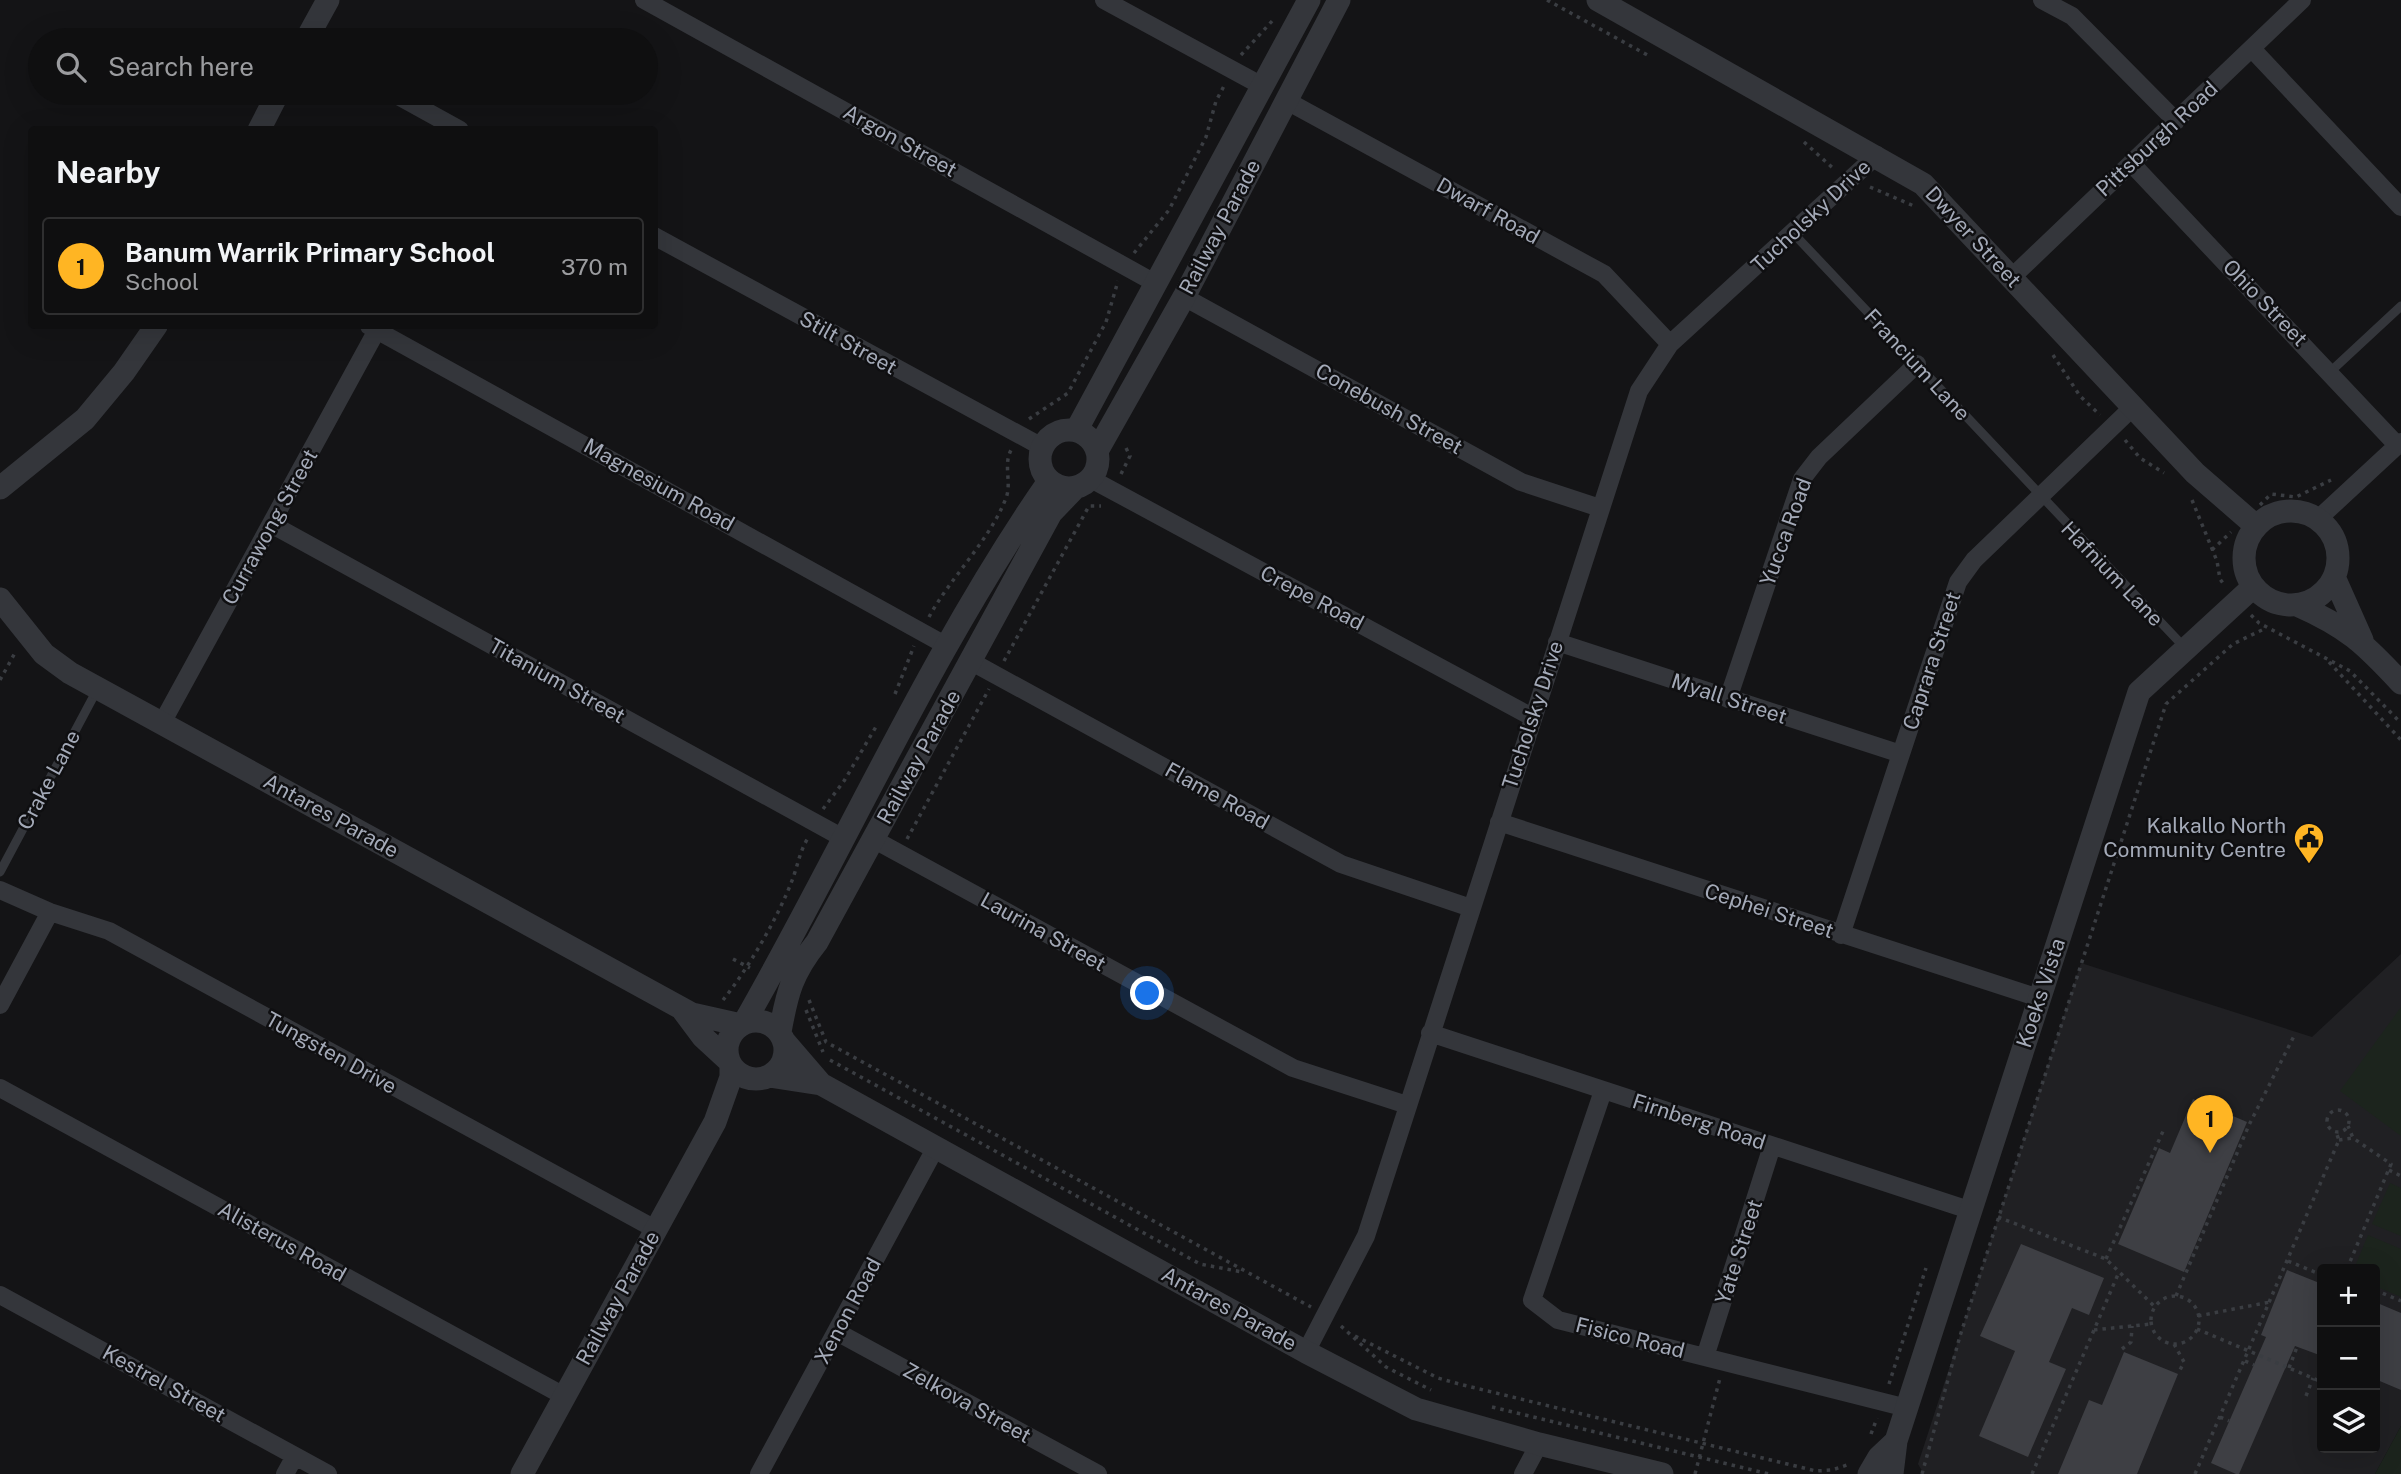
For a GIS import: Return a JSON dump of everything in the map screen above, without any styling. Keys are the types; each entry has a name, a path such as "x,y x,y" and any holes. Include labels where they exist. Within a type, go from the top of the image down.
{"street":[{"path":"313,28 328,0"},
{"name":"Argon Street","path":"644,0 1155,283"},
{"path":"1104,0 1264,87"},
{"name":"Railway Parade","path":"1076,431 1309,0"},
{"name":"Railway Parade","path":"1097,451 1184,297 1339,0"},
{"name":"Dwyer Street","path":"1598,0 1877,155 1923,184 2195,473 2251,522"},
{"path":"2042,0 2072,16 2176,121"},
{"name":"Pittsburgh Road","path":"2011,278 2253,50 2302,0"},
{"path":"2253,50 2401,207"},
{"name":"Dwarf Road","path":"1287,101 1604,274 1670,344"},
{"path":"261,126 272,105"},
{"path":"415,105 453,126"},
{"name":"Tucholsky Drive","path":"1306,1352 1366,1236 1639,391 1670,344 1877,155"},
{"name":"Ohio Street","path":"2132,163 2399,443"},
{"name":"Stilt Street","path":"658,238 1042,447"},
{"name":"Conebush Street","path":"1184,297 1521,482 1600,508"},
{"path":"124,372 144,329"},
{"path":"0,488 85,419 124,372 154,329"},
{"name":"Currawong Street","path":"162,723 271,524 372,329"},
{"name":"Magnesium Road","path":"375,329 947,646"},
{"name":"Yucca Road","path":"1728,699 1802,479 1819,457 1917,364"},
{"name":"Caprara Street","path":"1841,934 1958,582 1974,560 2133,407"},
{"path":"1076,431 1086,435 1097,451 1098,462 1083,483 1066,489 1049,481 1040,465 1042,447 1056,433 1076,431"},
{"path":"2318,519 2348,480 2399,443"},
{"name":"Railway Parade","path":"743,1024 947,646 1021,521 1049,481"},
{"name":"Railway Parade","path":"782,1037 786,995 802,961 817,942 1051,513 1083,483"},
{"name":"Crepe Road","path":"1083,483 1532,717"},
{"path":"2297,605 2312,600 2326,590 2334,577 2337,548 2332,534 2318,519 2296,511 2281,512 2251,522 2244,556 2246,572 2253,587 2266,598 2281,604 2297,605 2332,620 2364,642 2401,683"},
{"name":"Titanium Street","path":"271,524 843,838"},
{"path":"2334,577 2364,642"},
{"name":"Koeks Vista","path":"1883,1457 1907,1408 2139,692 2253,587"},
{"name":"Antares Parade","path":"0,599 44,654 98,688 682,1009 712,1020 743,1024"},
{"name":"Myall Street","path":"1557,642 1901,754"},
{"name":"Flame Road","path":"972,662 1341,864 1471,908"},
{"name":"Cephei Street","path":"1499,822 2039,998"},
{"name":"Laurina Street","path":"873,839 1293,1068 1407,1105"},
{"name":"Tungsten Drive","path":"0,890 50,912 109,931 655,1229"},
{"path":"0,1005 50,912"},
{"name":"Antares Parade","path":"682,1009 703,1037 730,1063"},
{"path":"764,1021 782,1037 783,1061 765,1077 744,1076 730,1063 727,1045 730,1036 743,1024 764,1021"},
{"name":"Firnberg Road","path":"1430,1033 1969,1210"},
{"name":"Antares Parade","path":"782,1037 821,1084"},
{"name":"Railway Parade","path":"522,1474 715,1122 731,1077 730,1063"},
{"name":"Railway Parade","path":"715,1122 765,1077"},
{"name":"Antares Parade","path":"765,1077 821,1084 1306,1352 1416,1409 1539,1444 1661,1474"},
{"name":"Alisterus Road","path":"0,1088 564,1396"},
{"name":"Fisico Road","path":"1603,1091 1532,1300 1558,1320 1907,1408"},
{"name":"Yate Street","path":"1705,1357 1772,1146"},
{"name":"Xenon Road","path":"759,1474 936,1147"},
{"name":"Kestrel Street","path":"0,1295 328,1474"},
{"name":"Zelkova Street","path":"837,1332 1098,1474"},
{"path":"1523,1474 1539,1444"},
{"path":"285,1474 295,1456"}],"lane":[{"name":"Francium Lane","path":"1793,233 2039,498"},
{"path":"2330,372 2401,306"},
{"name":"Hafnium Lane","path":"2039,498 2186,650"},
{"name":"Crake Lane","path":"0,872 98,688"}],"path":[{"path":"1547,0 1655,58"},
{"path":"892,700 922,631 1007,496 1007,456 1018,434 1032,414 1068,393 1106,322 1114,287 1169,210 1206,137 1216,101 1242,53 1279,9"},
{"path":"1798,136 1831,168 1913,205 1923,213"},
{"path":"2048,347 2080,396 2113,427 2140,458 2168,475"},
{"path":"2212,550 2251,522 2271,494 2296,497 2348,480"},
{"path":"2189,497 2195,505 2201,527"},
{"path":"1922,1474 1960,1336 2166,704 2233,644 2266,628"},
{"path":"0,680 26,632"},
{"path":"2401,723 2350,671 2327,660 2401,740"},
{"path":"722,1002 742,973 793,877 798,856 828,799 844,780 878,723"},
{"path":"742,973 765,985"},
{"path":"786,995 809,1013 823,1052 832,1062 1200,1264 1247,1273"},
{"path":"2176,1296 2249,1125 2295,1034"},
{"path":"826,1042 1326,1315 1387,1367 1439,1394"},
{"path":"2195,1474 2339,1140 2328,1121 2336,1111 2348,1116 2348,1126 2353,1138 2391,1164 2349,1264"},
{"path":"2336,1132 2343,1131 2348,1126"},
{"path":"2106,1259 2164,1129"},
{"path":"2339,1140 2353,1138"},
{"path":"2389,1170 2401,1175"},
{"path":"1998,1217 2106,1259 2155,1307"},
{"path":"2288,1261 2317,1273"},
{"path":"1883,1457 1883,1402 1926,1268"},
{"path":"2032,1474 2119,1272"},
{"path":"2380,1292 2401,1301"},
{"path":"2176,1296 2190,1301 2198,1316 2197,1329 2186,1341 2174,1343 2162,1340 2152,1324 2155,1307 2161,1300 2176,1296"},
{"path":"2198,1316 2270,1303"},
{"path":"2094,1330 2152,1324"},
{"path":"2122,1349 2131,1342 2132,1326"},
{"path":"2197,1329 2317,1380"},
{"path":"1350,1333 1438,1378 1816,1471 1832,1472 1869,1457 1883,1457 1920,1469 1922,1474"},
{"path":"2174,1343 2184,1362 2178,1374"},
{"path":"2289,1368 2297,1347"},
{"path":"2245,1361 2254,1365"},
{"path":"1695,1474 1724,1362"},
{"path":"2306,1396 2313,1378"},
{"path":"1491,1407 1769,1474"},
{"path":"2220,1417 2229,1421"}],"shaded area":[{"path":"2401,954 2401,1426 2375,1474 1924,1474 1918,1464 2081,963 2312,1037"},
{"path":"2401,1007 2401,1136 2340,1091"},
{"path":"2390,1183 2401,1188 2401,1236 2372,1224"},
{"path":"2368,1235 2401,1249 2401,1297 2380,1288 2380,1264 2356,1264"},
{"path":"2401,1426 2401,1474 2375,1474"}],"building":[{"path":"2193,1099 2247,1122 2184,1272 2118,1244 2159,1148 2170,1153"},
{"path":"2021,1244 2104,1278 2089,1315 2072,1308 2049,1362 2066,1369 2028,1457 1979,1436 2015,1351 1980,1336"},
{"path":"2287,1270 2317,1282 2317,1354 2295,1346 2239,1474 2236,1474 2211,1463 2266,1337 2261,1335"},
{"path":"2380,1304 2401,1313 2401,1390 2380,1381"},
{"path":"2124,1352 2178,1374 2137,1474 2058,1474 2089,1400 2102,1405"}],"place":[{"name":"Kalkallo North Community Centre","path":"2309,865"},
{"name":"Banum Warrik Primary School","path":"2210,1153"}]}
